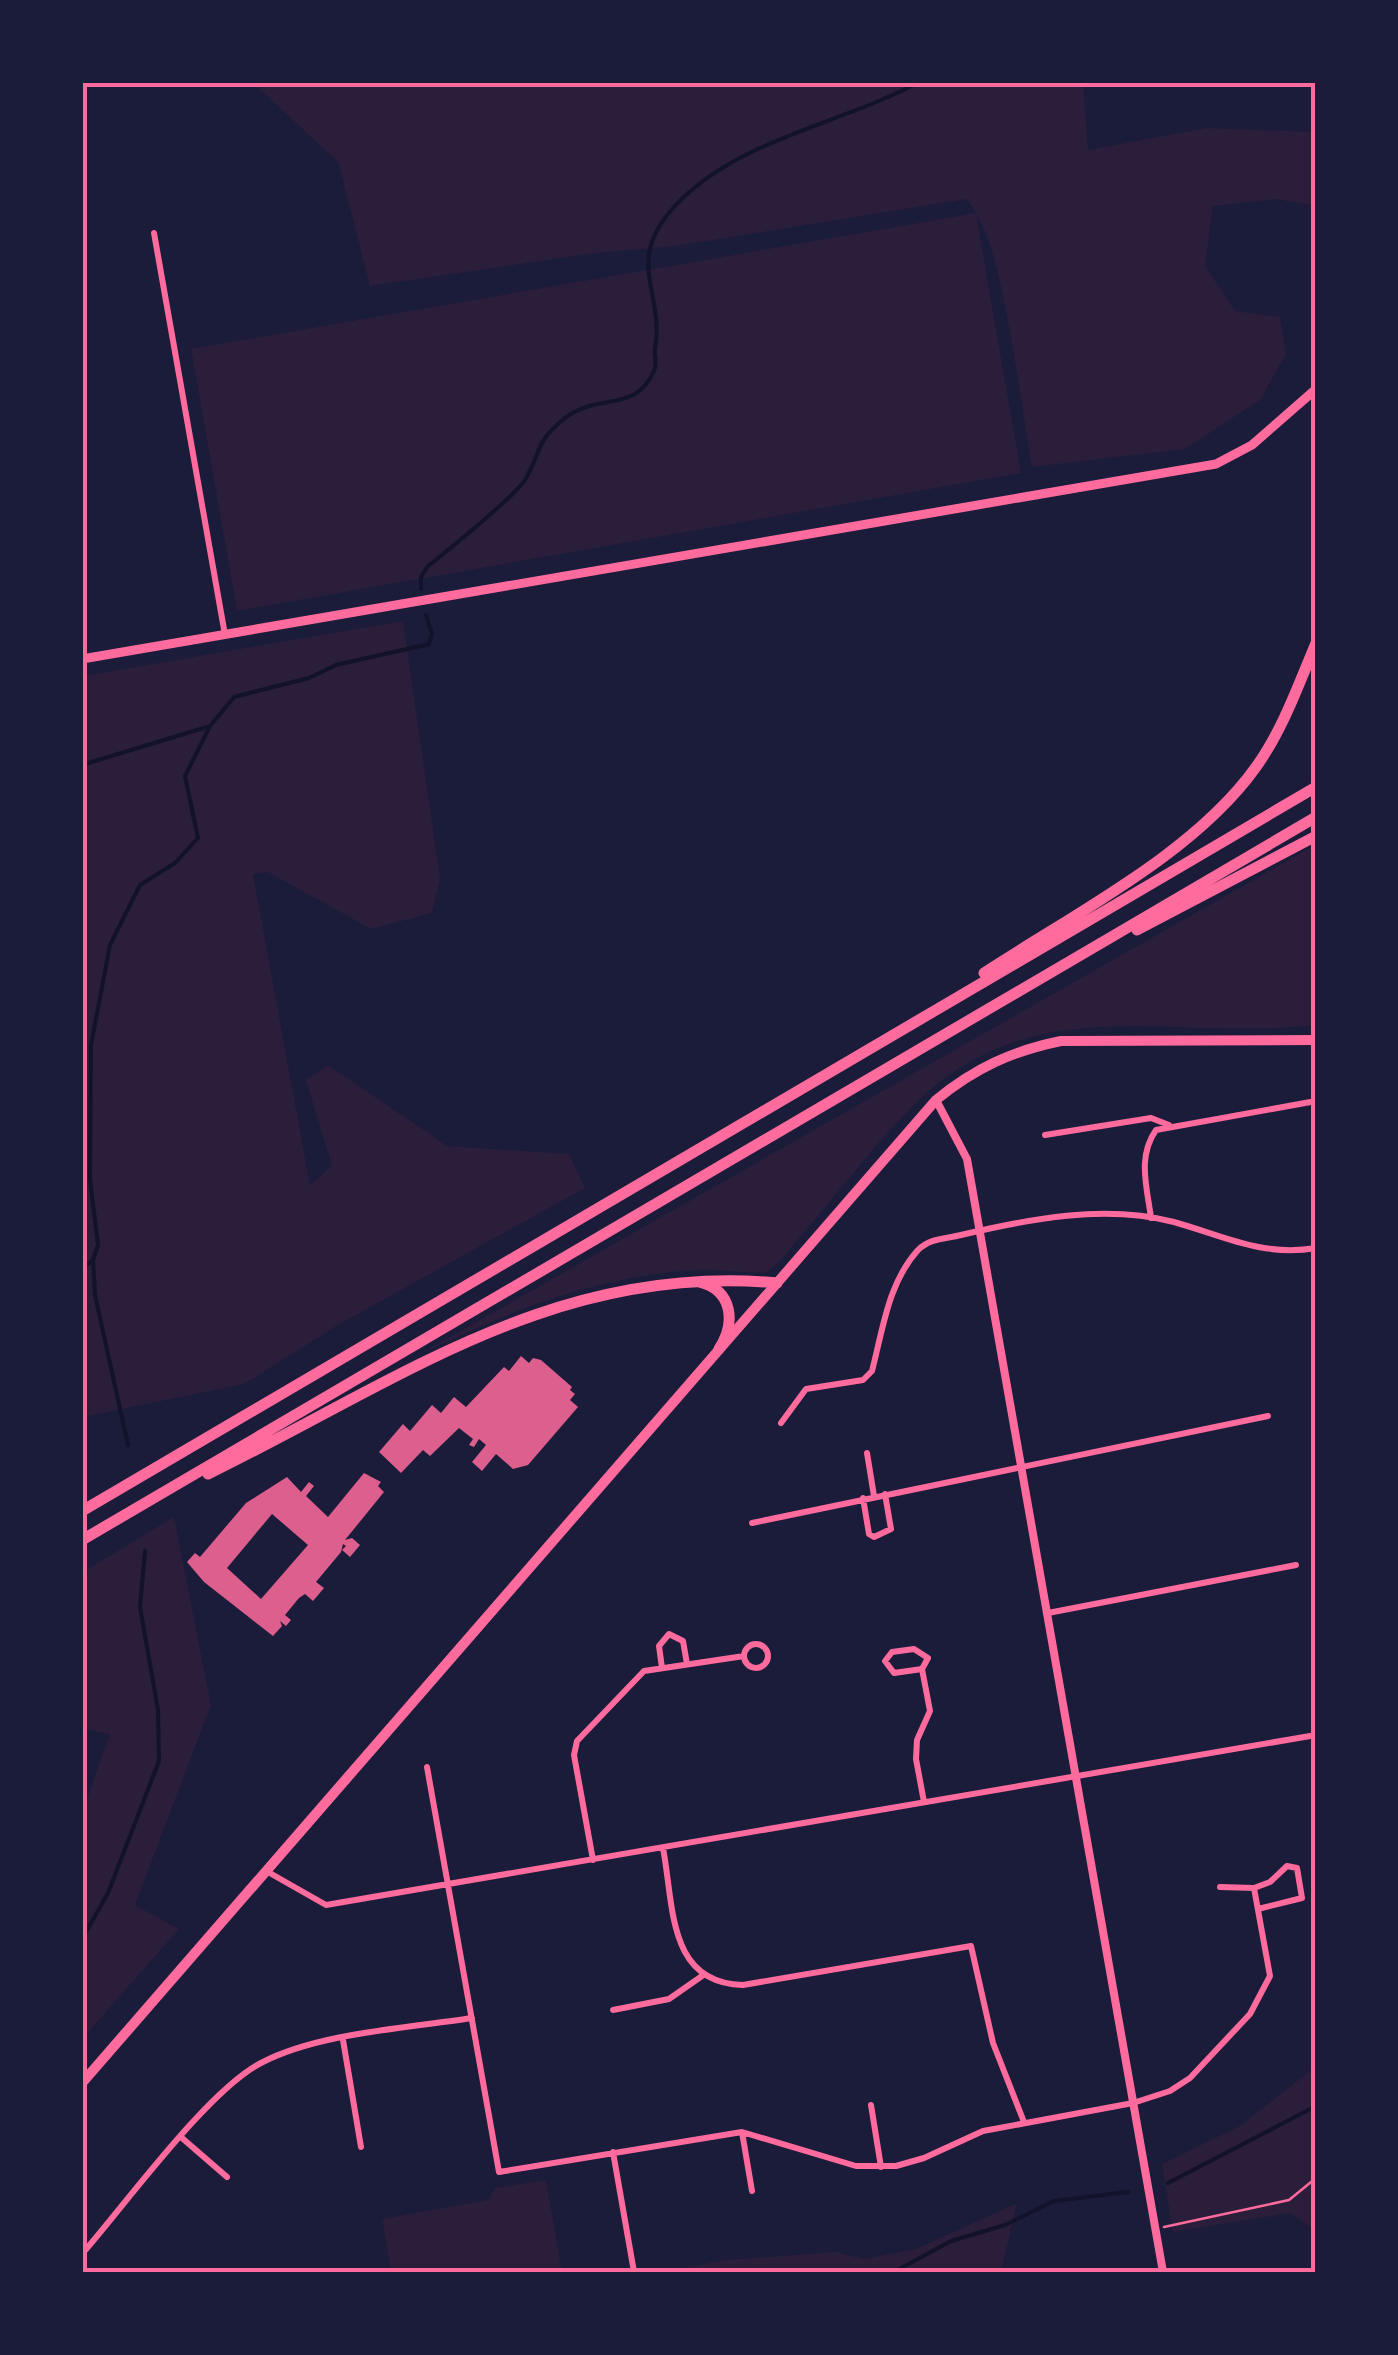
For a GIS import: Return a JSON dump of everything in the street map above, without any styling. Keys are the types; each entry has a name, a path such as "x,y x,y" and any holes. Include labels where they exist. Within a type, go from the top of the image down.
{"highway":[{"path":"868,1049 1115,887 1214,814 1267,750 1316,643"},
{"path":"82,1510 1316,787"},
{"path":"82,1540 1316,817"},
{"path":"953,1030 1316,836"},
{"path":"120,1518 484,1332 560,1304 670,1281 706,1278 777,1284"},
{"path":"670,1281 703,1282 724,1297 730,1323 719,1350"}],"main road":[{"path":"82,659 1216,464 1252,445 1316,389"},
{"path":"82,2084 936,1100 984,1066 1060,1041 1316,1040"}],"street":[{"path":"154,232 225,636"},
{"path":"936,1100 966,1159 1163,2272"},
{"path":"1151,1218 1144,1165 1146,1144 1156,1130 1316,1101"},
{"path":"1046,1136 1151,1118 1170,1126"},
{"path":"781,1423 806,1389 863,1380 872,1371 896,1279 919,1249 936,1239 1063,1216 1151,1218 1251,1248 1288,1252 1316,1248"},
{"path":"752,1523 1268,1416"},
{"path":"866,1453 874,1496"},
{"path":"862,1498 869,1534 874,1537 891,1528 885,1494"},
{"path":"1048,1612 1296,1565"},
{"path":"662,1668 659,1646 670,1634 683,1642 688,1664"},
{"path":"922,1669 894,1673 886,1660 892,1652 920,1650 928,1658 922,1669 931,1698 930,1710 916,1740 924,1802"},
{"path":"593,1860 574,1756 577,1741 628,1683 644,1671 744,1656"},
{"path":"268,1872 326,1904 1316,1735"},
{"path":"427,1767 499,2172 742,2132 832,2160 881,2167 924,2158 983,2131 1133,2103 1185,2082 1259,2003 1270,1976 1254,1888"},
{"path":"662,1848 679,1940 687,1960 702,1976 722,1984 743,1985 971,1946 993,2043 1024,2122"},
{"path":"1220,1887 1254,1888 1270,1882 1287,1866 1300,1873 1302,1898 1258,1909"},
{"path":"612,2010 669,1999 702,1976"},
{"path":"82,2254 217,2098 258,2064 283,2053 343,2040 472,2018"},
{"path":"343,2040 361,2147"},
{"path":"871,2105 881,2167"},
{"path":"742,2132 752,2192"},
{"path":"182,2138 227,2177"},
{"path":"613,2152 634,2272"}],"path":[{"path":"1168,2226 1288,2200 1316,2178"}],"shaded area":[{"path":"1083,82 1088,150 1206,128 1315,132 1315,206 1276,199 1213,206 1205,266 1235,311 1280,317 1286,354 1260,400 1185,449 1032,467 1003,296 986,233 976,214 1021,473 237,611 191,349 976,213 967,199 676,246 595,253 370,286 338,162 253,83"},
{"path":"403,621 440,878 432,913 371,929 268,872 253,874 310,1185 332,1166 306,1080 328,1065 447,1146 569,1154 585,1188 338,1325 244,1384 83,1417 83,676"},
{"path":"1315,845 1315,1025 1106,1027 1057,1032 1009,1044 962,1066 917,1102 766,1273 696,1270 622,1280 516,1312 415,1357"},
{"path":"174,1517 211,1705 135,1905 179,1929 83,2038 83,1810 110,1734 83,1729 83,1572"},
{"path":"1315,2067 1315,2230 1290,2213 1173,2232 1162,2164 1240,2126"},
{"path":"546,2180 562,2272 391,2272 382,2219 488,2200 495,2188"},
{"path":"1017,2203 1001,2272 661,2272 726,2260 836,2252 864,2259 916,2249"}],"building":[{"path":"521,1356 529,1363 533,1358 541,1360 572,1387 570,1390 575,1394 570,1400 578,1407 528,1465 513,1469 496,1454 482,1471 472,1462 486,1445 479,1439 474,1447 469,1445 473,1439 459,1428 430,1456 423,1450 401,1473 379,1452 403,1424 410,1431 432,1405 441,1413 454,1397 466,1407 504,1367 509,1371"},
{"path":"364,1473 381,1482 378,1486 384,1492 345,1540 352,1538 360,1545 350,1557 342,1550 346,1546 343,1544 341,1552 316,1582 324,1588 313,1601 305,1594 299,1598 285,1615 291,1620 286,1626 280,1621 282,1626 273,1636 204,1582 187,1562 195,1553 200,1557 246,1503 287,1477 301,1492 309,1482 314,1486 306,1496 328,1517","holes":["272,1514 308,1545 261,1599 227,1568"]}],"waterway":[{"path":"421,589 421,577 428,566 519,488 543,441 555,427 578,410 626,398 646,384 656,365 657,328 648,261 651,244 675,206 700,183 759,148 919,82"},
{"path":"82,1269 93,1260 98,1245 90,1179 91,1045 110,945 140,885 175,863 198,838 185,776 210,726 234,697 309,678 336,665 429,644 432,634 426,615"},
{"path":"82,765 207,727"},
{"path":"93,1260 95,1295 128,1445"},
{"path":"82,1939 108,1893 159,1761 158,1710 140,1607 145,1551"},
{"path":"1168,2183 1316,2106"},
{"path":"894,2272 951,2241 1005,2225 1054,2201 1128,2192"}]}
